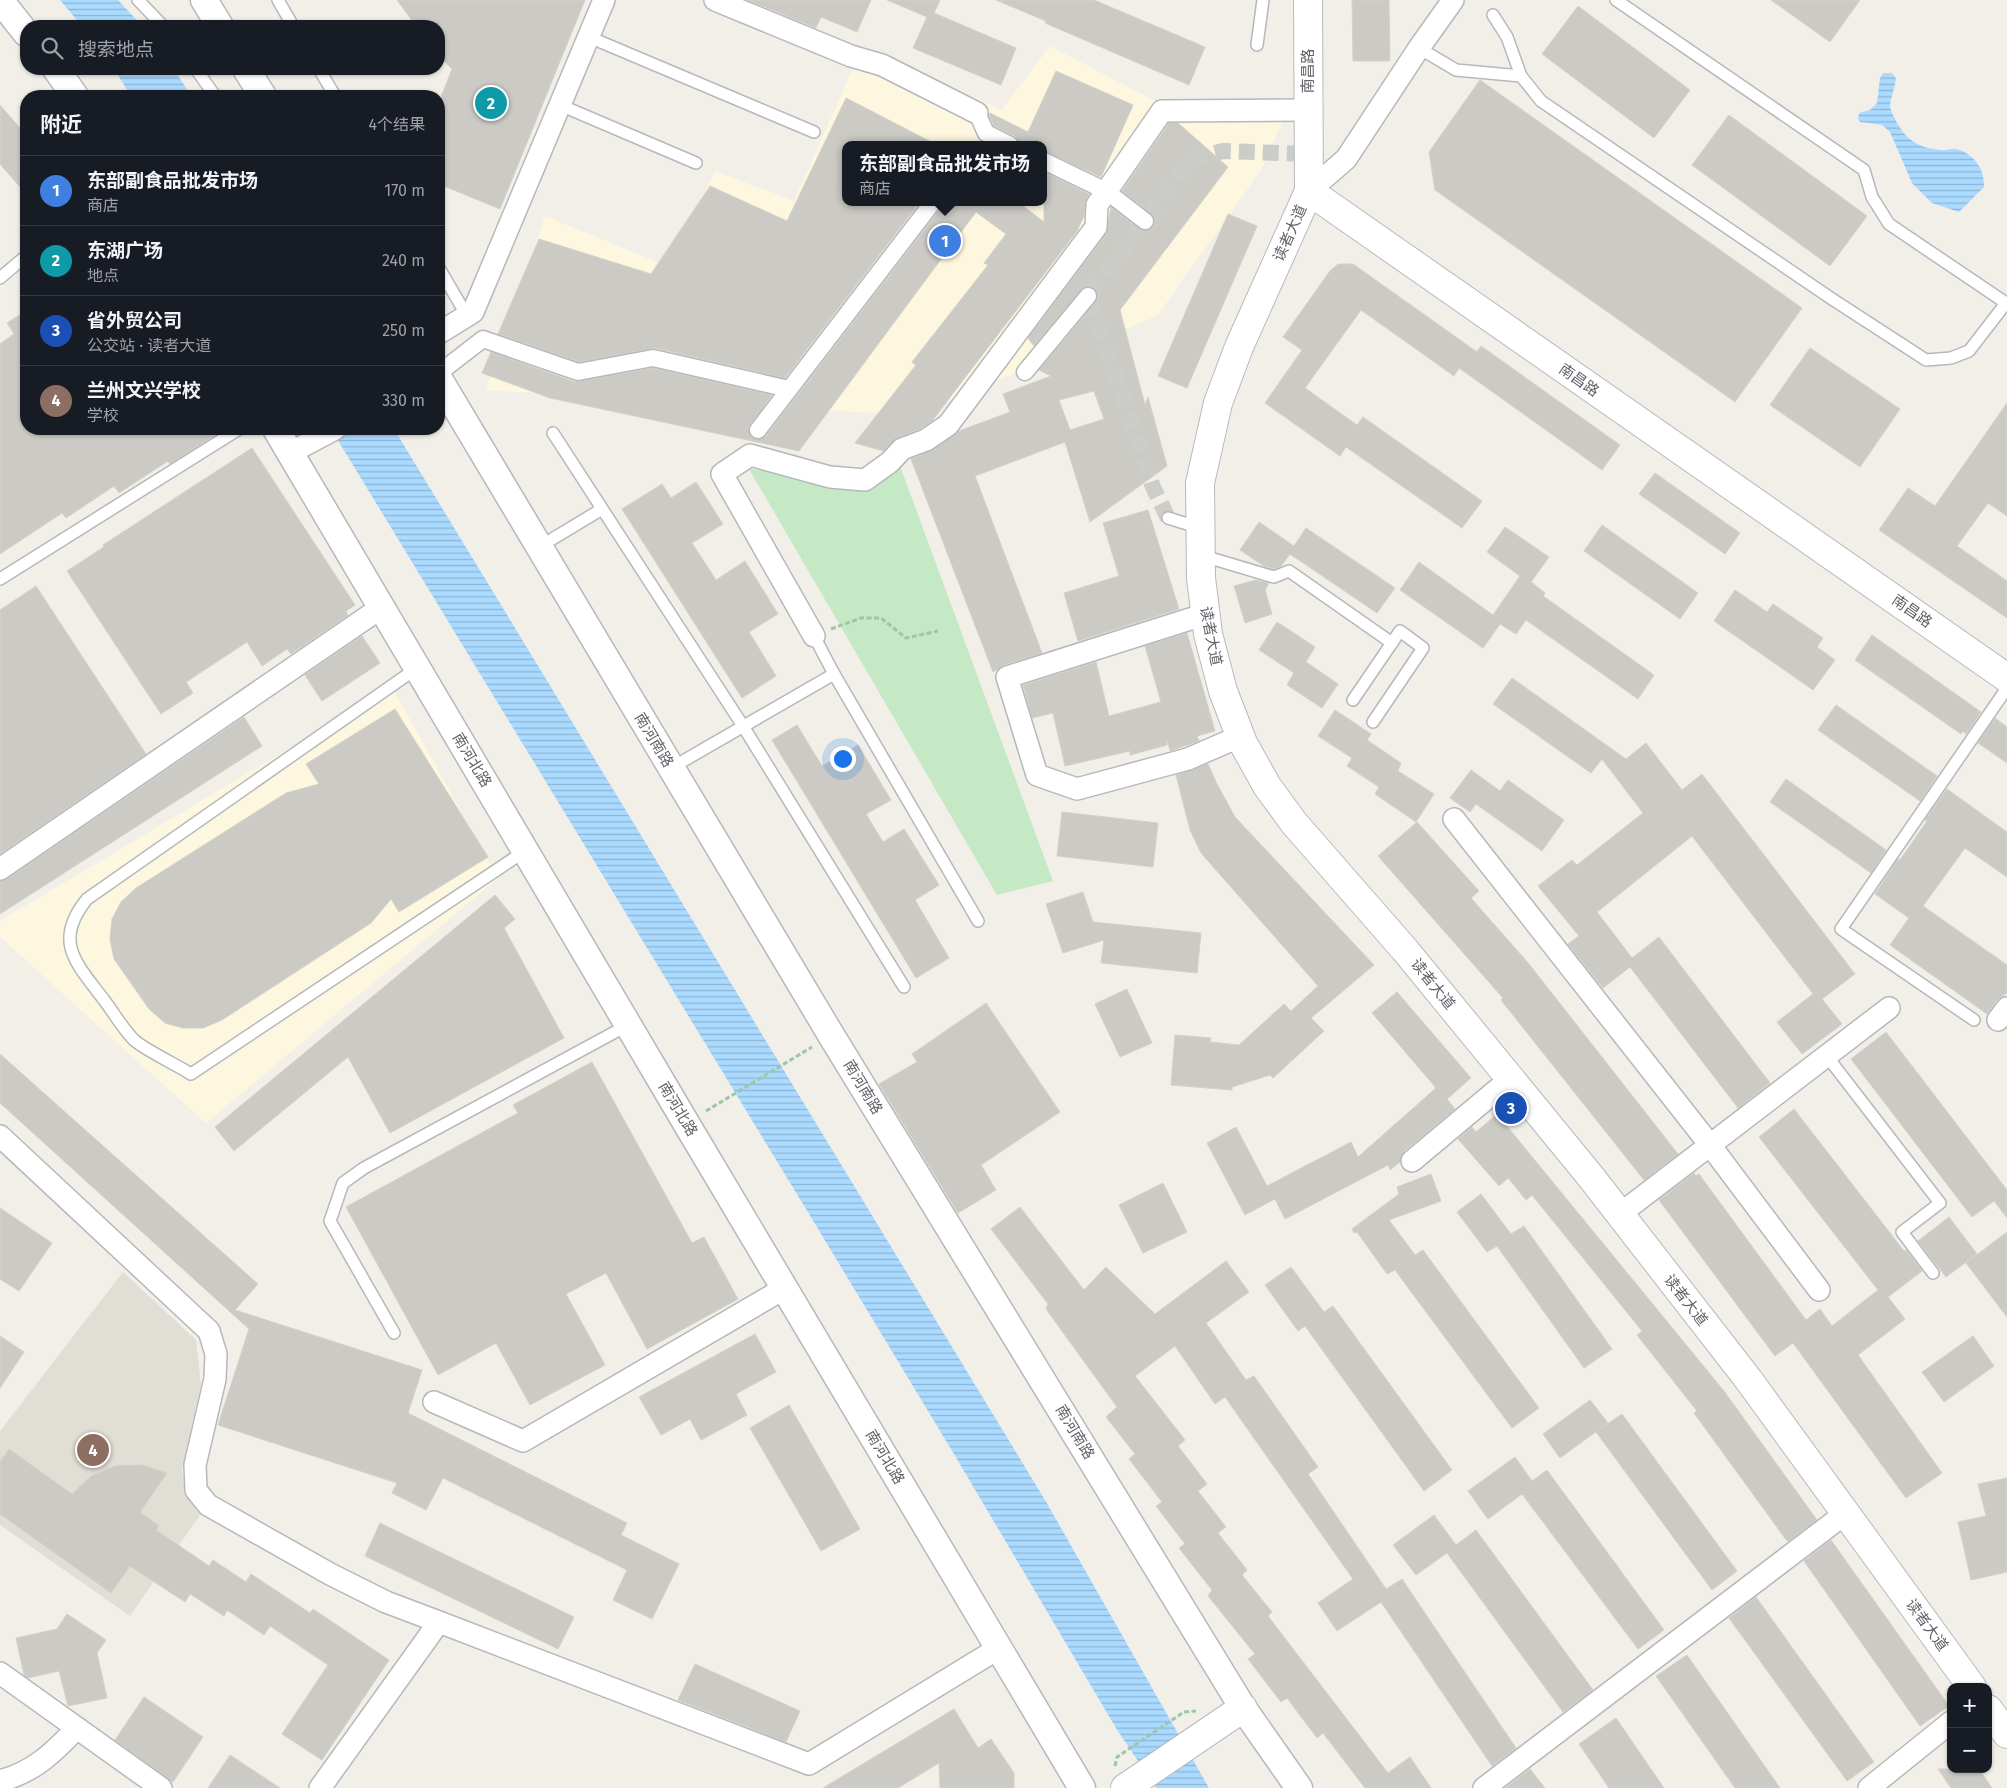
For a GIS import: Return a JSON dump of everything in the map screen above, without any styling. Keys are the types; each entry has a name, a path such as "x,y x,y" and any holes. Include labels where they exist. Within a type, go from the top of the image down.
{"main road":[{"name":"南昌路","path":"1308,0 1309,191 2007,678"},
{"name":"读者大道","path":"1309,191 1240,346 1218,403 1200,483 1200,555 1208,634 1223,691 1240,736 1267,786 1294,823 1405,950 1620,1214 1748,1379 1969,1683"},
{"path":"1126,1787 1243,1708"},
{"path":"1992,1713 2007,1734"}],"street":[{"path":"0,0 20,25"},
{"path":"204,0 216,20"},
{"path":"445,329 473,312 604,0"},
{"path":"715,0 851,56 882,65 977,113 981,139"},
{"path":"1309,191 1346,159 1453,0"},
{"path":"60,75 71,90"},
{"path":"250,75 259,90"},
{"path":"814,636 722,474 750,456 830,477 865,480 890,462 902,449 926,440 948,425 1096,227 1097,205 1162,111 1308,110"},
{"path":"1047,162 1106,191 1145,221"},
{"path":"758,430 930,206"},
{"path":"1025,372 1088,296"},
{"path":"445,368 483,339 578,372 653,358 789,389"},
{"name":"南河南路","path":"445,389 836,1043 1243,1708 1299,1788"},
{"name":"南河北路","path":"280,435 1082,1788"},
{"path":"290,453 323,435"},
{"path":"0,869 382,607"},
{"path":"1206,614 1007,677 1037,775 1077,789 1188,759 1240,736"},
{"path":"1454,819 1710,1145 1819,1290"},
{"path":"1620,1214 1888,1008"},
{"path":"1412,1161 1510,1079"},
{"path":"0,1136 208,1331 216,1354 216,1378 195,1465 196,1490 208,1505 330,1574 386,1602 809,1764 999,1648"},
{"path":"434,1402 522,1441 785,1288"},
{"path":"1484,1788 1846,1514"},
{"path":"320,1788 439,1622"},
{"path":"0,1673 161,1788"},
{"path":"1869,1788 1947,1725"},
{"path":"0,1781 14,1778 49,1757 76,1728"}],"lane":[{"path":"138,0 157,20"},
{"path":"278,0 290,20"},
{"path":"1257,45 1263,0"},
{"path":"1493,15 1507,38 1521,76 1541,101 1832,299 1926,360 1952,358 1969,351 2006,304 1889,224 1872,197 1864,170 1616,0"},
{"path":"589,37 814,132"},
{"path":"1419,48 1456,70 1521,76"},
{"path":"200,75 211,90"},
{"path":"323,75 332,90"},
{"path":"560,105 696,163"},
{"path":"0,278 20,261"},
{"path":"445,278 467,316"},
{"path":"553,433 743,726 904,987"},
{"path":"0,579 229,435"},
{"path":"539,547 602,509"},
{"path":"1168,518 1200,528"},
{"path":"1200,555 1274,577 1289,571 1392,643"},
{"path":"1353,700 1400,631 1423,648 1373,722"},
{"path":"814,636 834,674 978,921"},
{"path":"417,668 87,899 76,912 71,928 70,946 75,962 135,1041 191,1074 525,851"},
{"path":"671,768 834,674"},
{"path":"1974,1020 1841,929 2007,688"},
{"path":"394,1332 330,1221 343,1183 364,1168 628,1025"},
{"path":"1826,1054 1940,1203 1902,1232 1933,1273"}],"path":[{"path":"814,636 860,618 881,618 906,638 938,631"},
{"path":"725,1101 808,1049"},
{"path":"1117,1757 1184,1712"}],"shaded area":[{"path":"863,46 1002,110 1050,46 1157,102 1291,102 1261,170 1157,316 910,415 486,390 545,216 667,266 715,171 794,201"},
{"path":"392,687 498,878 206,1123 0,937 0,921"},
{"path":"123,1272 196,1340 201,1384 182,1470 185,1493 200,1515 130,1616 0,1525 0,1431"}],"green space":[{"path":"900,466 1053,881 997,895 749,469 858,476"}],"water":[{"path":"60,0 118,0 136,20 77,20"},
{"path":"1883,73 1892,73 1896,78 1890,107 1903,132 1911,140 1928,148 1962,151 1977,163 1983,174 1984,187 1959,212 1932,203 1912,183 1890,132 1882,125 1860,122 1858,119 1859,113 1870,110 1877,103 1880,78"},
{"path":"118,75 178,75 187,90 127,90"},
{"path":"335,435 398,435 1045,1500 1209,1788 1156,1788 1116,1728 803,1204"}],"building":[{"path":"397,0 585,0 500,209 445,186 444,90 452,69 445,62 445,20 412,20"},
{"path":"748,0 871,0 857,32 821,17 816,28"},
{"path":"887,0 940,0 934,13 1016,48 1001,85 913,48 927,17"},
{"path":"996,0 1094,0 1205,47 1189,85"},
{"path":"1352,0 1389,0 1390,61 1353,61"},
{"path":"1771,0 1860,0 1830,42"},
{"path":"1578,6 1690,90 1654,138 1542,54"},
{"path":"1056,71 1133,105 1101,177 1047,152 1047,141 1018,141 1015,136 994,126 989,115 990,113 1028,132"},
{"path":"1480,80 1802,308 1735,402 1435,190 1429,152"},
{"path":"846,98 929,141 842,141 842,206 917,206 785,378 655,348 579,362 498,334 539,239 651,274 710,186 787,221"},
{"path":"0,105 20,128 20,187 0,164"},
{"path":"1729,115 1867,216 1830,266 1692,165"},
{"path":"1169,123 1178,123 1228,167 1120,310 1145,405 1148,397 1167,466 1090,522 1065,442 975,476 1042,653 1003,665 993,672 911,459 933,450 959,431 1010,412 1003,394 1051,376 1039,370 1096,302 1097,292 1090,286 1084,287 1034,346 1028,338 1106,234 1111,207 1139,229 1148,230 1153,227 1154,218 1151,213 1122,191","holes":["1094,391 1104,419 1070,430 1059,400"]},
{"path":"1047,173 1089,194 1085,204 1084,216 1077,231 932,421 920,429 897,438 884,451 855,443 916,365 912,362 988,265 984,263 1006,234 976,212 799,451 550,398 482,373 491,352 575,382 653,368 772,395 748,428 752,438 761,439 766,436 942,206 1023,206 1044,222 1044,206 1047,206"},
{"path":"1228,214 1257,226 1187,388 1158,376"},
{"path":"1338,264 1353,264 1477,352 1481,346 1620,445 1602,470 1459,368 1454,376 1361,310 1305,388 1357,425 1363,417 1482,501 1462,528 1346,447 1340,456 1265,403 1302,350 1283,337 1330,271"},
{"path":"20,315 20,435 216,435 170,464 168,461 119,493 114,486 66,518 62,513 0,554 0,344 14,334 7,323"},
{"path":"1810,348 1900,409 1860,467 1770,405"},
{"path":"2007,403 2007,516 1988,503 1957,546 2007,581 2007,618 1879,530 1908,488 1935,506"},
{"path":"252,448 355,605 346,611 348,615 291,654 287,649 262,666 247,642 186,682 193,693 161,714 67,571 104,547 103,545"},
{"path":"1655,473 1740,533 1725,554 1639,494"},
{"path":"696,482 723,524 692,543 716,580 745,561 778,614 749,632 776,676 742,698 622,509 662,484 671,498"},
{"path":"1148,510 1179,609 1078,641 1064,593 1119,576 1103,523"},
{"path":"1259,522 1294,546 1306,528 1395,588 1377,613 1290,554 1281,566 1274,569 1264,566 1240,550"},
{"path":"1602,525 1698,593 1680,619 1584,551"},
{"path":"1505,527 1549,557 1531,582 1545,593 1543,596 1654,675 1638,699 1526,620 1516,634 1500,624 1483,648 1400,590 1419,562 1493,615 1520,576 1487,552"},
{"path":"1256,580 1269,583 1265,590 1272,614 1245,623 1234,586"},
{"path":"36,586 146,754 0,854 0,610"},
{"path":"1735,590 1767,612 1773,604 1823,638 1817,647 1835,660 1813,690 1714,621"},
{"path":"1277,622 1315,647 1306,662 1338,684 1322,708 1287,685 1294,673 1259,650"},
{"path":"1187,633 1215,731 1197,736 1199,741 1170,751 1167,739 1167,745 1130,755 1130,751 1065,766 1053,713 1032,718 1023,685 1096,662 1109,716 1161,702 1145,646"},
{"path":"1872,635 1981,712 1966,734 1963,731 1961,734 1855,660"},
{"path":"362,636 380,663 322,701 305,675"},
{"path":"1512,678 1626,759 1646,743 1682,790 1702,774 1855,974 1822,999 1842,1024 1802,1054 1777,1022 1813,994 1692,836 1597,912 1632,958 1659,937 1770,1083 1738,1108 1630,967 1603,988 1568,944 1579,936 1538,886 1572,860 1577,865 1643,813 1602,759 1591,773 1493,704"},
{"path":"1836,705 1937,776 1920,801 1818,730"},
{"path":"395,709 488,857 399,912 391,899 371,923 222,1020 203,1028 183,1028 165,1023 149,1009 114,959 110,939 112,919 121,902 136,888 286,793 319,784 306,764"},
{"path":"1335,710 1371,734 1367,740 1401,763 1398,771 1434,794 1416,822 1375,794 1379,787 1347,766 1352,758 1318,736"},
{"path":"244,717 262,746 0,914 0,881 7,879"},
{"path":"1995,718 2007,727 2007,763 1978,743"},
{"path":"797,725 822,766 858,745 891,800 866,814 883,842 904,829 939,885 915,900 949,958 916,978 772,740"},
{"path":"1208,764 1235,817 1374,965 1311,1018 1324,1031 1273,1078 1270,1075 1232,1087 1232,1090 1171,1085 1175,1035 1211,1038 1210,1042 1239,1045 1284,1004 1291,1011 1318,986 1201,853 1190,830 1176,775"},
{"path":"1471,770 1500,791 1508,780 1564,820 1542,851 1476,804 1470,812 1450,798"},
{"path":"1786,779 1886,850 1871,873 1770,802"},
{"path":"1947,789 2007,832 2007,877 1965,848 1923,906 2007,965 2007,993 1997,1000 1987,1014 1890,945 1909,918 1875,894 1898,859 1900,860 1927,821 1925,820"},
{"path":"1062,812 1158,823 1153,867 1057,856"},
{"path":"1417,822 1479,891 1471,898 1492,922 1491,924 1493,923 1529,964 1678,1154 1644,1180 1501,1000 1503,998 1378,856"},
{"path":"1083,892 1093,922 1201,933 1197,973 1101,963 1104,940 1063,953 1046,904"},
{"path":"495,895 515,919 504,928 564,1038 390,1133 348,1057 234,1151 215,1127"},
{"path":"1127,989 1152,1043 1120,1057 1095,1004"},
{"path":"1397,992 1471,1078 1447,1099 1455,1109 1404,1151 1400,1162 1390,1170 1388,1165 1285,1219 1275,1199 1245,1215 1207,1143 1236,1127 1267,1186 1351,1142 1358,1157 1436,1088 1372,1013"},
{"path":"986,1003 1060,1112 981,1165 996,1190 958,1213 879,1084 917,1062 912,1054"},
{"path":"1886,1032 2007,1190 2007,1218 1994,1201 1972,1217 1851,1059"},
{"path":"0,1054 258,1284 235,1310 422,1370 408,1413 627,1523 621,1535 679,1564 652,1619 613,1600 627,1570 443,1478 426,1510 392,1493 397,1483 218,1425 249,1329 0,1103"},
{"path":"592,1062 692,1243 704,1237 738,1299 647,1349 606,1273 566,1294 605,1365 530,1405 496,1343 438,1375 346,1207 518,1113 513,1105"},
{"path":"1794,1109 1904,1251 1906,1250 1922,1271 1888,1297 1905,1319 1858,1355 1942,1473 1906,1498 1793,1343 1775,1356 1659,1200 1694,1173 1696,1176 1699,1174 1806,1320 1820,1309 1832,1326 1878,1290 1759,1137"},
{"path":"1497,1114 1724,1391 1817,1520 1790,1540 1787,1541 1694,1413 1697,1411 1637,1335 1642,1331 1532,1195 1526,1200 1508,1178 1499,1186 1458,1139 1472,1127 1476,1132"},
{"path":"1431,1174 1441,1201 1389,1220 1415,1255 1423,1250 1539,1408 1512,1428 1395,1270 1387,1274 1357,1232 1354,1233 1352,1229 1399,1194 1397,1187"},
{"path":"1163,1183 1187,1232 1143,1253 1119,1205"},
{"path":"1481,1194 1511,1234 1524,1226 1612,1349 1584,1368 1497,1246 1487,1252 1457,1212"},
{"path":"1020,1207 1084,1290 1106,1267 1155,1314 1226,1261 1249,1292 1206,1323 1246,1380 1254,1376 1318,1467 1308,1474 1386,1589 1402,1579 1516,1748 1492,1766 1381,1602 1337,1631 1318,1603 1353,1579 1225,1397 1215,1404 1175,1346 1135,1376 1185,1440 1178,1446 1207,1484 1198,1491 1226,1527 1218,1533 1247,1570 1242,1575 1272,1612 1268,1616 1388,1773 1410,1757 1431,1788 1365,1788 1323,1733 1317,1738 1287,1698 1281,1702 1248,1659 1255,1654 1208,1596 1212,1590 1179,1548 1185,1544 1156,1506 1162,1502 1129,1459 1135,1454 1106,1417 1117,1407 1046,1309 1048,1304 991,1229"},
{"path":"0,1208 52,1243 19,1291 0,1279"},
{"path":"1949,1217 1977,1254 1946,1277 1918,1241"},
{"path":"2007,1232 2007,1317 1966,1263"},
{"path":"1291,1267 1324,1312 1333,1306 1452,1470 1424,1491 1305,1326 1298,1331 1265,1285"},
{"path":"755,1334 776,1372 736,1394 747,1415 701,1440 690,1419 661,1435 639,1397"},
{"path":"0,1336 24,1352 0,1388"},
{"path":"1973,1336 1994,1366 1944,1402 1922,1372"},
{"path":"1590,1400 1608,1423 1560,1458 1543,1434"},
{"path":"789,1405 860,1529 821,1551 750,1428"},
{"path":"1622,1414 1737,1571 1712,1590 1596,1432"},
{"path":"9,1449 72,1494 91,1476 115,1466 142,1465 167,1473 140,1512 159,1526 156,1530 209,1566 213,1560 246,1582 251,1574 310,1613 313,1609 389,1660 322,1760 282,1734 328,1665 270,1626 264,1635 227,1610 224,1616 190,1594 185,1602 130,1566 111,1593 0,1514 0,1462"},
{"path":"1515,1457 1532,1481 1547,1470 1664,1630 1638,1649 1522,1494 1488,1519 1468,1491"},
{"path":"2007,1478 2007,1572 1971,1580 1958,1522 1986,1516 1978,1484"},
{"path":"1434,1515 1456,1545 1476,1530 1593,1690 1563,1712 1447,1553 1416,1575 1393,1545"},
{"path":"380,1523 574,1617 558,1649 365,1556"},
{"path":"1831,1540 1947,1703 1947,1707 1920,1726 1804,1561"},
{"path":"1756,1597 1874,1762 1847,1781 1729,1618"},
{"path":"67,1614 106,1640 97,1653 107,1698 68,1706 59,1671 28,1678 24,1675 16,1638 57,1629"},
{"path":"1687,1655 1780,1788 1735,1788 1656,1676"},
{"path":"695,1664 800,1711 786,1742 678,1700"},
{"path":"144,1697 203,1737 173,1782 115,1740"},
{"path":"954,1709 978,1748 991,1739 1014,1773 1014,1788 940,1788 939,1763 898,1788 823,1788"},
{"path":"1616,1718 1664,1788 1609,1788 1579,1744"},
{"path":"230,1755 280,1788 208,1788"},
{"path":"1530,1769 1545,1788 1505,1788"},
{"path":"1938,1769 1947,1769 1947,1773 1982,1773 1992,1788 1951,1788"}],"tunnel":[{"path":"1168,518 1153,487 1088,296 1192,159 1223,151 1309,154"}],"place":[{"name":"东湖广场","path":"491,103"},
{"name":"东部副食品批发市场","path":"945,241"},
{"name":"省外贸公司","path":"1511,1108"},
{"name":"兰州文兴学校","path":"93,1450"}]}
